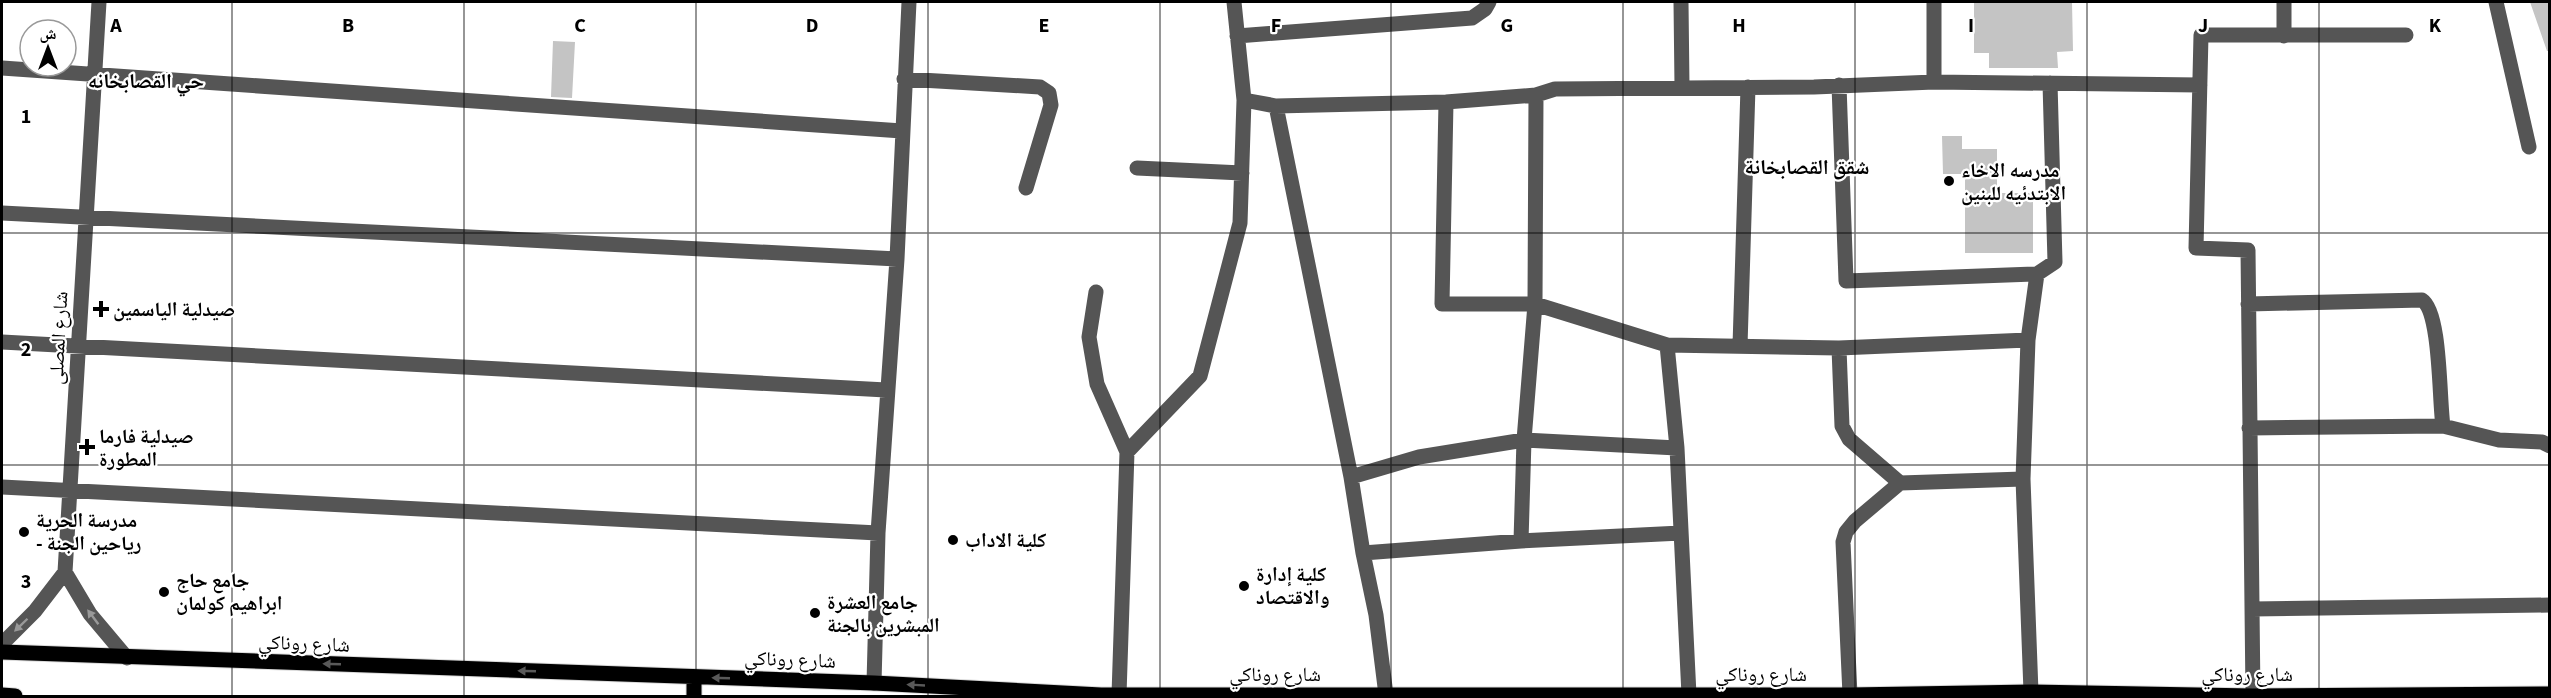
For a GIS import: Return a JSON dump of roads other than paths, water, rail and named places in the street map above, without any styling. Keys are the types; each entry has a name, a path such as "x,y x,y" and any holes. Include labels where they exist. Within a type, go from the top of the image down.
{"main road":[{"name":"شارع روناكي","path":"2,652 874,683 1119,695 1850,695 2031,692 2253,696 2550,694"},
{"path":"694,677 694,696"},
{"path":"2486,694 2550,684"},
{"path":"2,695 15,696"}],"street":[{"name":"شارع المصلى","path":"66,572 99,2"},
{"path":"874,683 878,533 886,390 897,259 909,2"},
{"path":"1127,452 1200,375 1240,223 1244,100 1234,2"},
{"path":"1237,36 1472,18 1485,9 1489,2"},
{"path":"1681,2 1682,87"},
{"path":"1934,2 1934,82"},
{"path":"2284,2 2284,36"},
{"path":"2496,2 2529,147"},
{"path":"2253,696 2248,250 2196,248 2201,35 2406,35"},
{"path":"2,68 902,131"},
{"path":"904,79 1040,87 1049,93 1051,105 1026,188"},
{"path":"1244,100 1276,106 1446,102 1536,95 1555,89 1814,87 1934,82 2200,85"},
{"path":"1839,85 1846,281 2037,274 2055,262 2050,83"},
{"path":"1740,346 1748,87"},
{"path":"1521,541 1524,440 1535,304 1536,95"},
{"path":"1446,102 1442,304 1535,304 1667,345 1839,348 2028,340"},
{"path":"1276,106 1377,615 1386,695"},
{"path":"1137,168 1242,173"},
{"path":"2,213 897,259"},
{"path":"2031,692 2023,479 2028,340 2037,274"},
{"path":"1096,292 1089,337 1097,384 1127,452 1119,695"},
{"path":"2248,304 2418,299 2426,302 2432,313 2435,329 2439,404 2443,426"},
{"path":"2,342 886,390"},
{"path":"1667,345 1677,448 1689,695"},
{"path":"1839,348 1842,426 1849,439 1900,483"},
{"path":"2249,428 2443,426 2499,440 2542,442 2550,446"},
{"path":"1351,477 1419,457 1524,440 1677,448"},
{"path":"1850,695 1843,542 1846,532 1855,521 1900,483 2023,479"},
{"path":"2,487 878,533"},
{"path":"1363,553 1521,541 1681,533"},
{"path":"2,644 35,611 66,572 90,614 128,658"},
{"path":"2252,609 2550,605"}],"place":[{"name":"مدرسه الاخاء الابتدئيه للبنين","path":"1949,181"},
{"name":"صيدلية الياسمين","path":"101,309"},
{"name":"صيدلية فارما المطورة","path":"87,447"},
{"name":"مدرسة الحرية - رياحين الجنة","path":"24,532"},
{"name":"كلية الاداب","path":"953,540"},
{"name":"كلية إدارة والاقتصاد","path":"1244,586"},
{"name":"جامع حاج ابراهيم كولمان","path":"164,592"},
{"name":"جامع العشرة المبشرين بالجنة","path":"815,613"}],"district":[{"name":"حي القصابخانه","path":"146,81"},
{"name":"شقق القصابخانة","path":"1807,167"}]}
